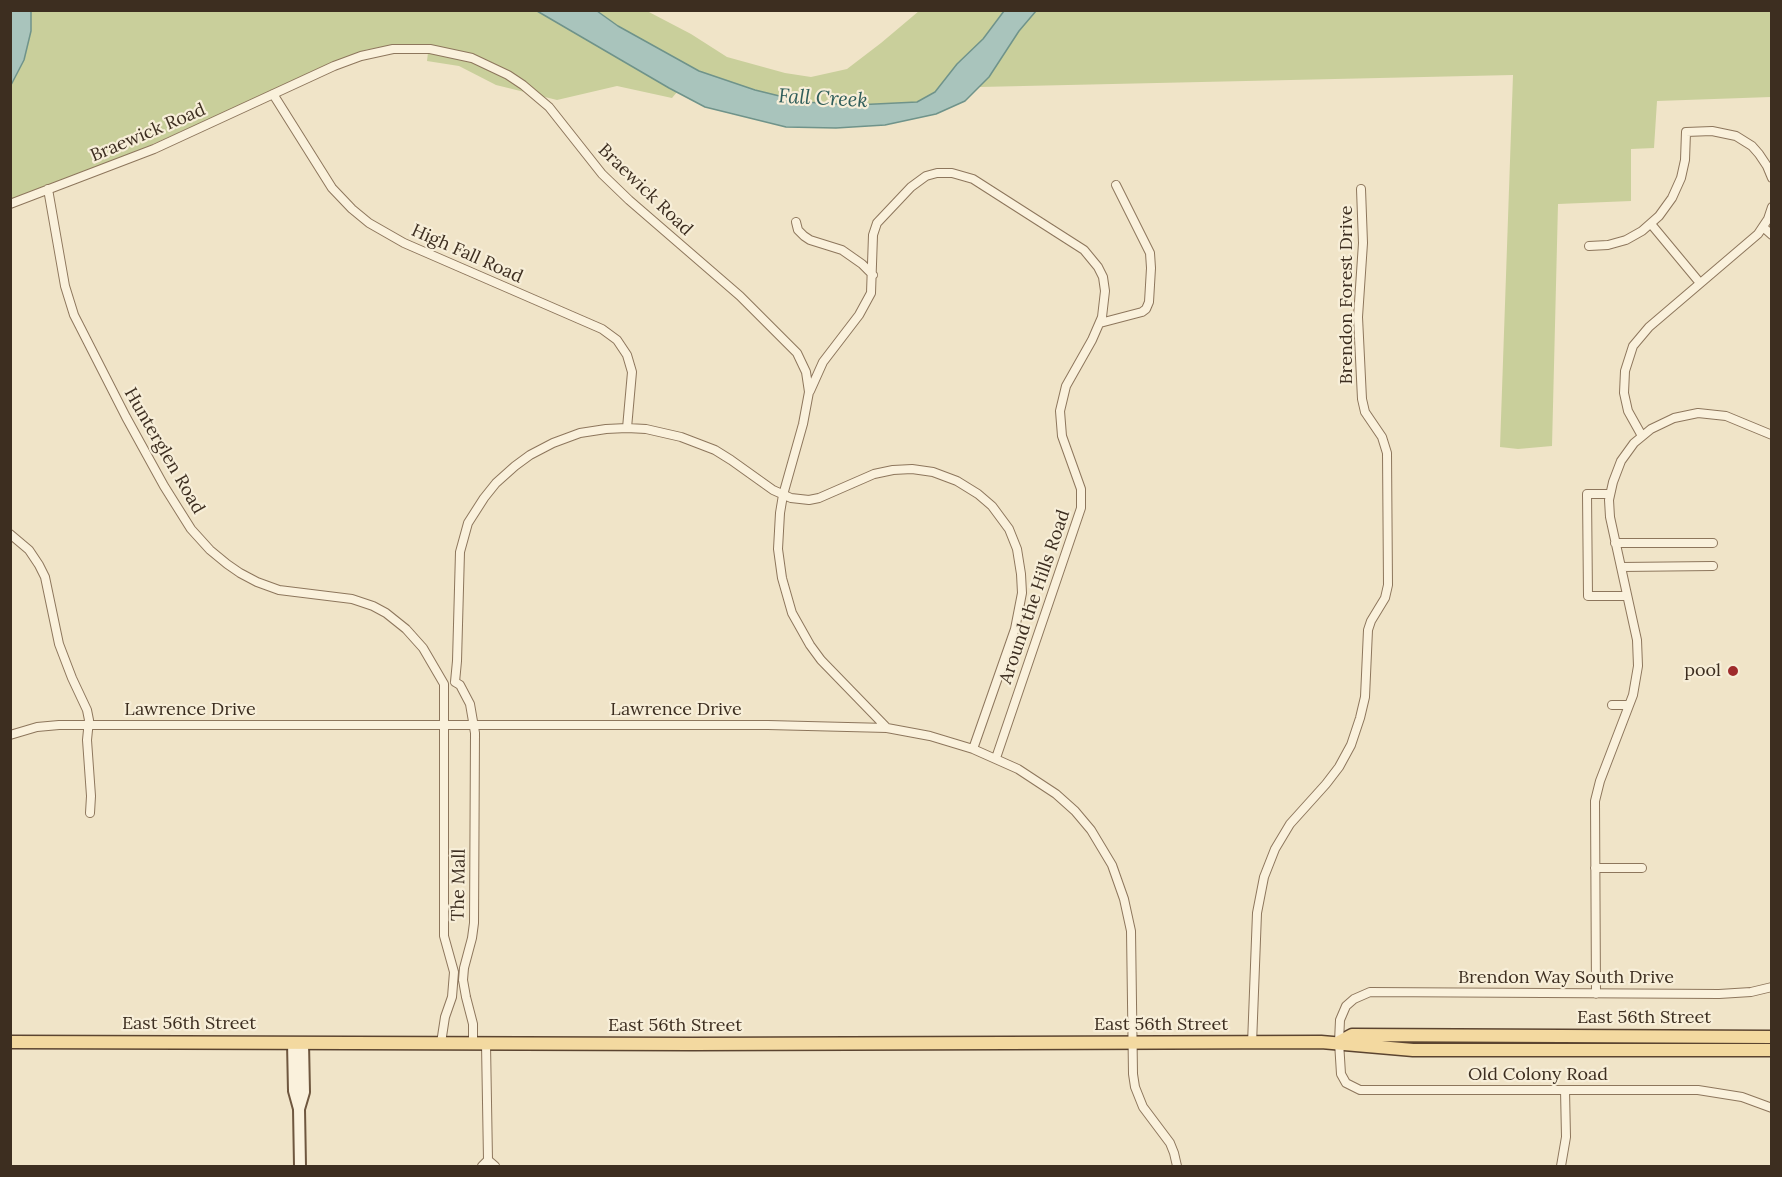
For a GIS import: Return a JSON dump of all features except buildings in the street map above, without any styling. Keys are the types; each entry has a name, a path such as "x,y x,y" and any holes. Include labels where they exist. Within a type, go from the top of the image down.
{"main road":[{"name":"East 56th Street","path":"1339,1042 1352,1035 1772,1037"},
{"name":"East 56th Street","path":"10,1042 1252,1044 1339,1042 1413,1050 1772,1050"},
{"path":"298,1043 294,1091 299,1109 300,1167"}],"street":[{"name":"Braewick Road","path":"10,204 154,149 348,60 375,52 393,49 429,49 458,54 508,75 549,107 609,181 740,296 790,345 802,362 809,392 803,424 783,495 778,527 778,557 785,592 792,613 821,660 886,728"},
{"name":"High Fall Road","path":"273,94 332,188 369,223 404,243 602,329 616,340 627,354 632,372 627,428"},
{"path":"1589,246 1608,245 1626,240 1651,224 1668,205 1680,182 1685,160 1686,132 1719,132 1736,136 1752,146 1759,154 1772,178"},
{"name":"Around the Hills Road","path":"809,392 819,368 851,327 869,298 873,275 873,235 880,219 920,180 937,173 959,174 983,185 1089,255 1098,267 1104,284 1105,303 1100,323 1068,379 1060,411 1062,436 1082,495 1081,508 996,758"},
{"path":"1100,323 1142,312 1149,302 1152,268 1150,253 1116,185"},
{"name":"Hunterglen Road","path":"48,189 65,286 74,315 126,417 191,529 221,559 257,582 279,590 352,599 373,606 404,626 428,653 444,684 444,726"},
{"name":"Brendon Forest Drive","path":"1252,1044 1257,913 1264,877 1282,837 1339,767 1351,745 1365,697 1368,630 1385,598 1388,585 1387,450 1383,437 1366,415 1362,399 1358,317 1363,243 1361,189"},
{"path":"1642,436 1631,417 1625,400 1624,374 1635,344 1644,332 1758,234 1772,207"},
{"path":"796,222 798,230 804,236 842,250 873,275"},
{"path":"1651,224 1700,283"},
{"path":"1763,227 1772,235"},
{"path":"1596,994 1595,809 1597,790 1629,705 1636,681 1638,659 1610,518 1610,494 1615,475 1629,449 1642,436 1674,418 1698,413 1726,416 1772,435"},
{"path":"444,684 455,681 460,552 467,526 477,507 507,473 536,452 559,440 580,433 606,429 627,428 663,432 701,444 731,460 773,490 798,500 816,499 882,472 912,469 933,472 957,481 978,494 997,511 1009,529 1017,549 1021,574 1021,600 1015,628 973,749"},
{"path":"1610,494 1587,494 1588,596 1627,596"},
{"path":"10,534 29,550 45,577 60,644 87,710 90,813"},
{"path":"1616,543 1713,543"},
{"path":"1621,567 1713,566"},
{"name":"The Mall","path":"455,681 468,699 474,725 474,923 464,976 466,997 480,1043 488,1160"},
{"path":"1612,705 1629,705"},
{"name":"Lawrence Drive","path":"10,735 48,726 89,725 768,725 886,728 930,736 973,749 1036,779 1065,801 1091,831 1110,861 1125,899 1131,931 1133,1074 1138,1097 1170,1143 1177,1167"},
{"name":"The Mall","path":"441,1043 445,1017 452,997 454,976 453,963 444,936 444,726"},
{"path":"1595,868 1642,868"},
{"path":"454,976 464,976"},
{"name":"Brendon Way South Drive","path":"1361,995 1370,992 1719,994 1751,992 1772,987"},
{"name":"Old Colony Road","path":"1361,995 1348,1003 1342,1013 1339,1042 1341,1074 1346,1083 1360,1090 1709,1090 1742,1096 1772,1108"},
{"path":"452,997 466,997"},
{"path":"1561,1167 1566,1137 1565,1090"},
{"path":"482,1167 488,1160 495,1167"}],"green space":[{"path":"31,11 537,11 677,92 672,98 617,86 557,100 496,85 459,66 427,61 429,44 398,44 365,50 135,152 11,200 11,85 24,60 31,31"},
{"path":"597,11 647,11 691,34 727,57 785,73 811,77 847,69 919,11 1004,11 983,39 957,64 935,92 917,102 855,105 804,102 755,90 699,71 618,26"},
{"path":"1036,11 1771,11 1771,97 1657,101 1654,148 1631,149 1631,201 1558,204 1552,446 1518,449 1500,447 1513,75 979,87 989,77 1019,31"}],"water":[{"path":"11,10 31,11 31,31 24,60 11,85"},
{"name":"Fall Creek","path":"537,11 597,11 618,26 699,71 755,90 804,102 855,105 917,102 935,92 957,64 983,39 1004,11 1036,11 1019,31 989,77 965,101 936,114 885,125 836,128 786,127 705,107"}],"place":[{"name":"pool","path":"1733,671"}]}
